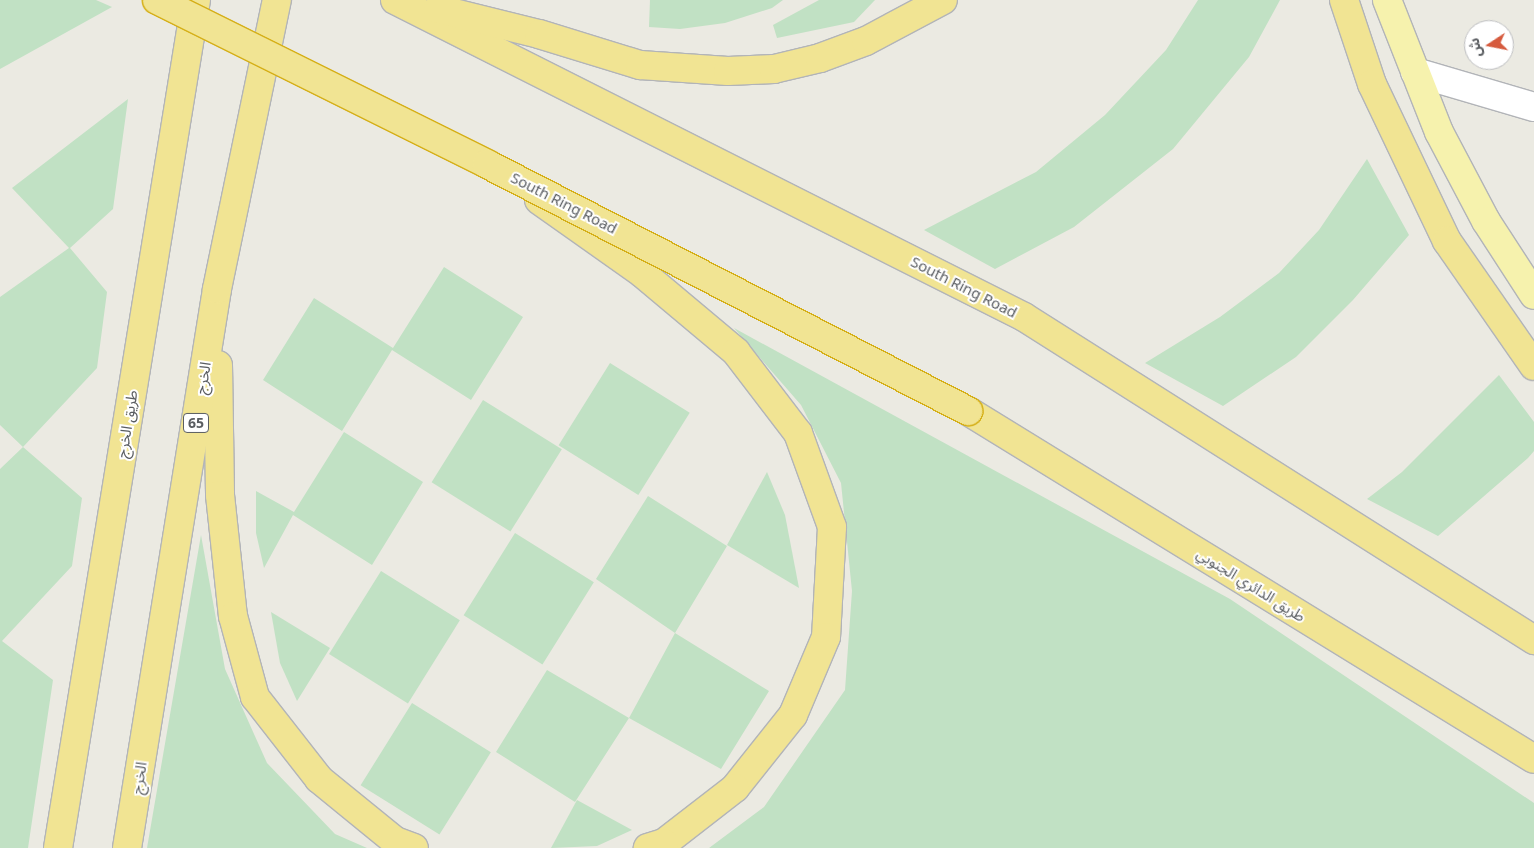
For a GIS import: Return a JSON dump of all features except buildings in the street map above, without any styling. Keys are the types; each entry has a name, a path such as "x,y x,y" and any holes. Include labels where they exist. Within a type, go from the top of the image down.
{"highway":[{"name":"South Ring Road","path":"157,0 487,164 968,411"},
{"name":"طريق الخرج","path":"58,848 196,0"},
{"name":"الخرج","path":"128,848 217,289 277,0"},
{"name":"South Ring Road","path":"395,0 1024,317 1534,640"},
{"path":"402,0 539,34 640,65 756,70 774,69 820,58 882,34 942,0"},
{"path":"1344,0 1372,84 1448,241 1534,366"},
{"path":"487,164 642,273 736,352 798,433 832,527 826,637 793,715 736,788 664,843 648,848"},
{"path":"217,289 220,495 233,616 255,697 319,779 395,841 414,848"},
{"name":"طريق الدائري الجنوبي","path":"968,411 1534,758"}],"main road":[{"path":"1387,0 1439,132 1481,213 1534,295"}],"street":[{"path":"1416,72 1534,107"}],"green space":[{"path":"0,0 96,0 112,7 0,69"},
{"path":"650,0 783,0 772,8 725,23 680,29 649,27"},
{"path":"819,0 875,0 854,22 777,38 773,25"},
{"path":"1198,0 1280,0 1249,57 1173,149 1074,227 995,269 924,230 1036,172 1105,115 1166,50"},
{"path":"128,99 113,209 70,248 107,292 97,368 23,447 0,425 0,297 69,248 12,188"},
{"path":"1367,159 1409,235 1353,300 1296,357 1223,406 1145,363 1220,317 1279,273 1319,230"},
{"path":"444,267 523,317 471,400 392,350 342,431 263,380 314,298 393,348"},
{"path":"734,328 1230,599 1534,803 1534,848 709,848 764,807 845,690 852,591 841,483 801,405"},
{"path":"610,363 690,413 638,495 559,445"},
{"path":"1499,375 1534,422 1534,451 1528,458 1438,536 1367,499 1402,472"},
{"path":"483,400 562,449 510,532 432,482"},
{"path":"344,432 423,482 372,565 293,515 264,568 256,533 256,491 294,512"},
{"path":"23,447 82,498 72,566 2,641 53,680 28,848 0,848 0,469"},
{"path":"767,472 785,515 799,588 727,545"},
{"path":"648,496 727,546 675,633 596,579"},
{"path":"515,533 594,582 542,665 464,615"},
{"path":"201,535 225,669 267,763 335,834 367,848 147,848"},
{"path":"381,571 460,620 408,703 329,654"},
{"path":"271,612 330,648 297,701 280,663"},
{"path":"675,633 769,691 721,769 629,718"},
{"path":"547,670 629,718 575,802 496,752"},
{"path":"412,703 491,752 439,835 361,785"},
{"path":"577,800 632,830 597,846 551,848"}]}
